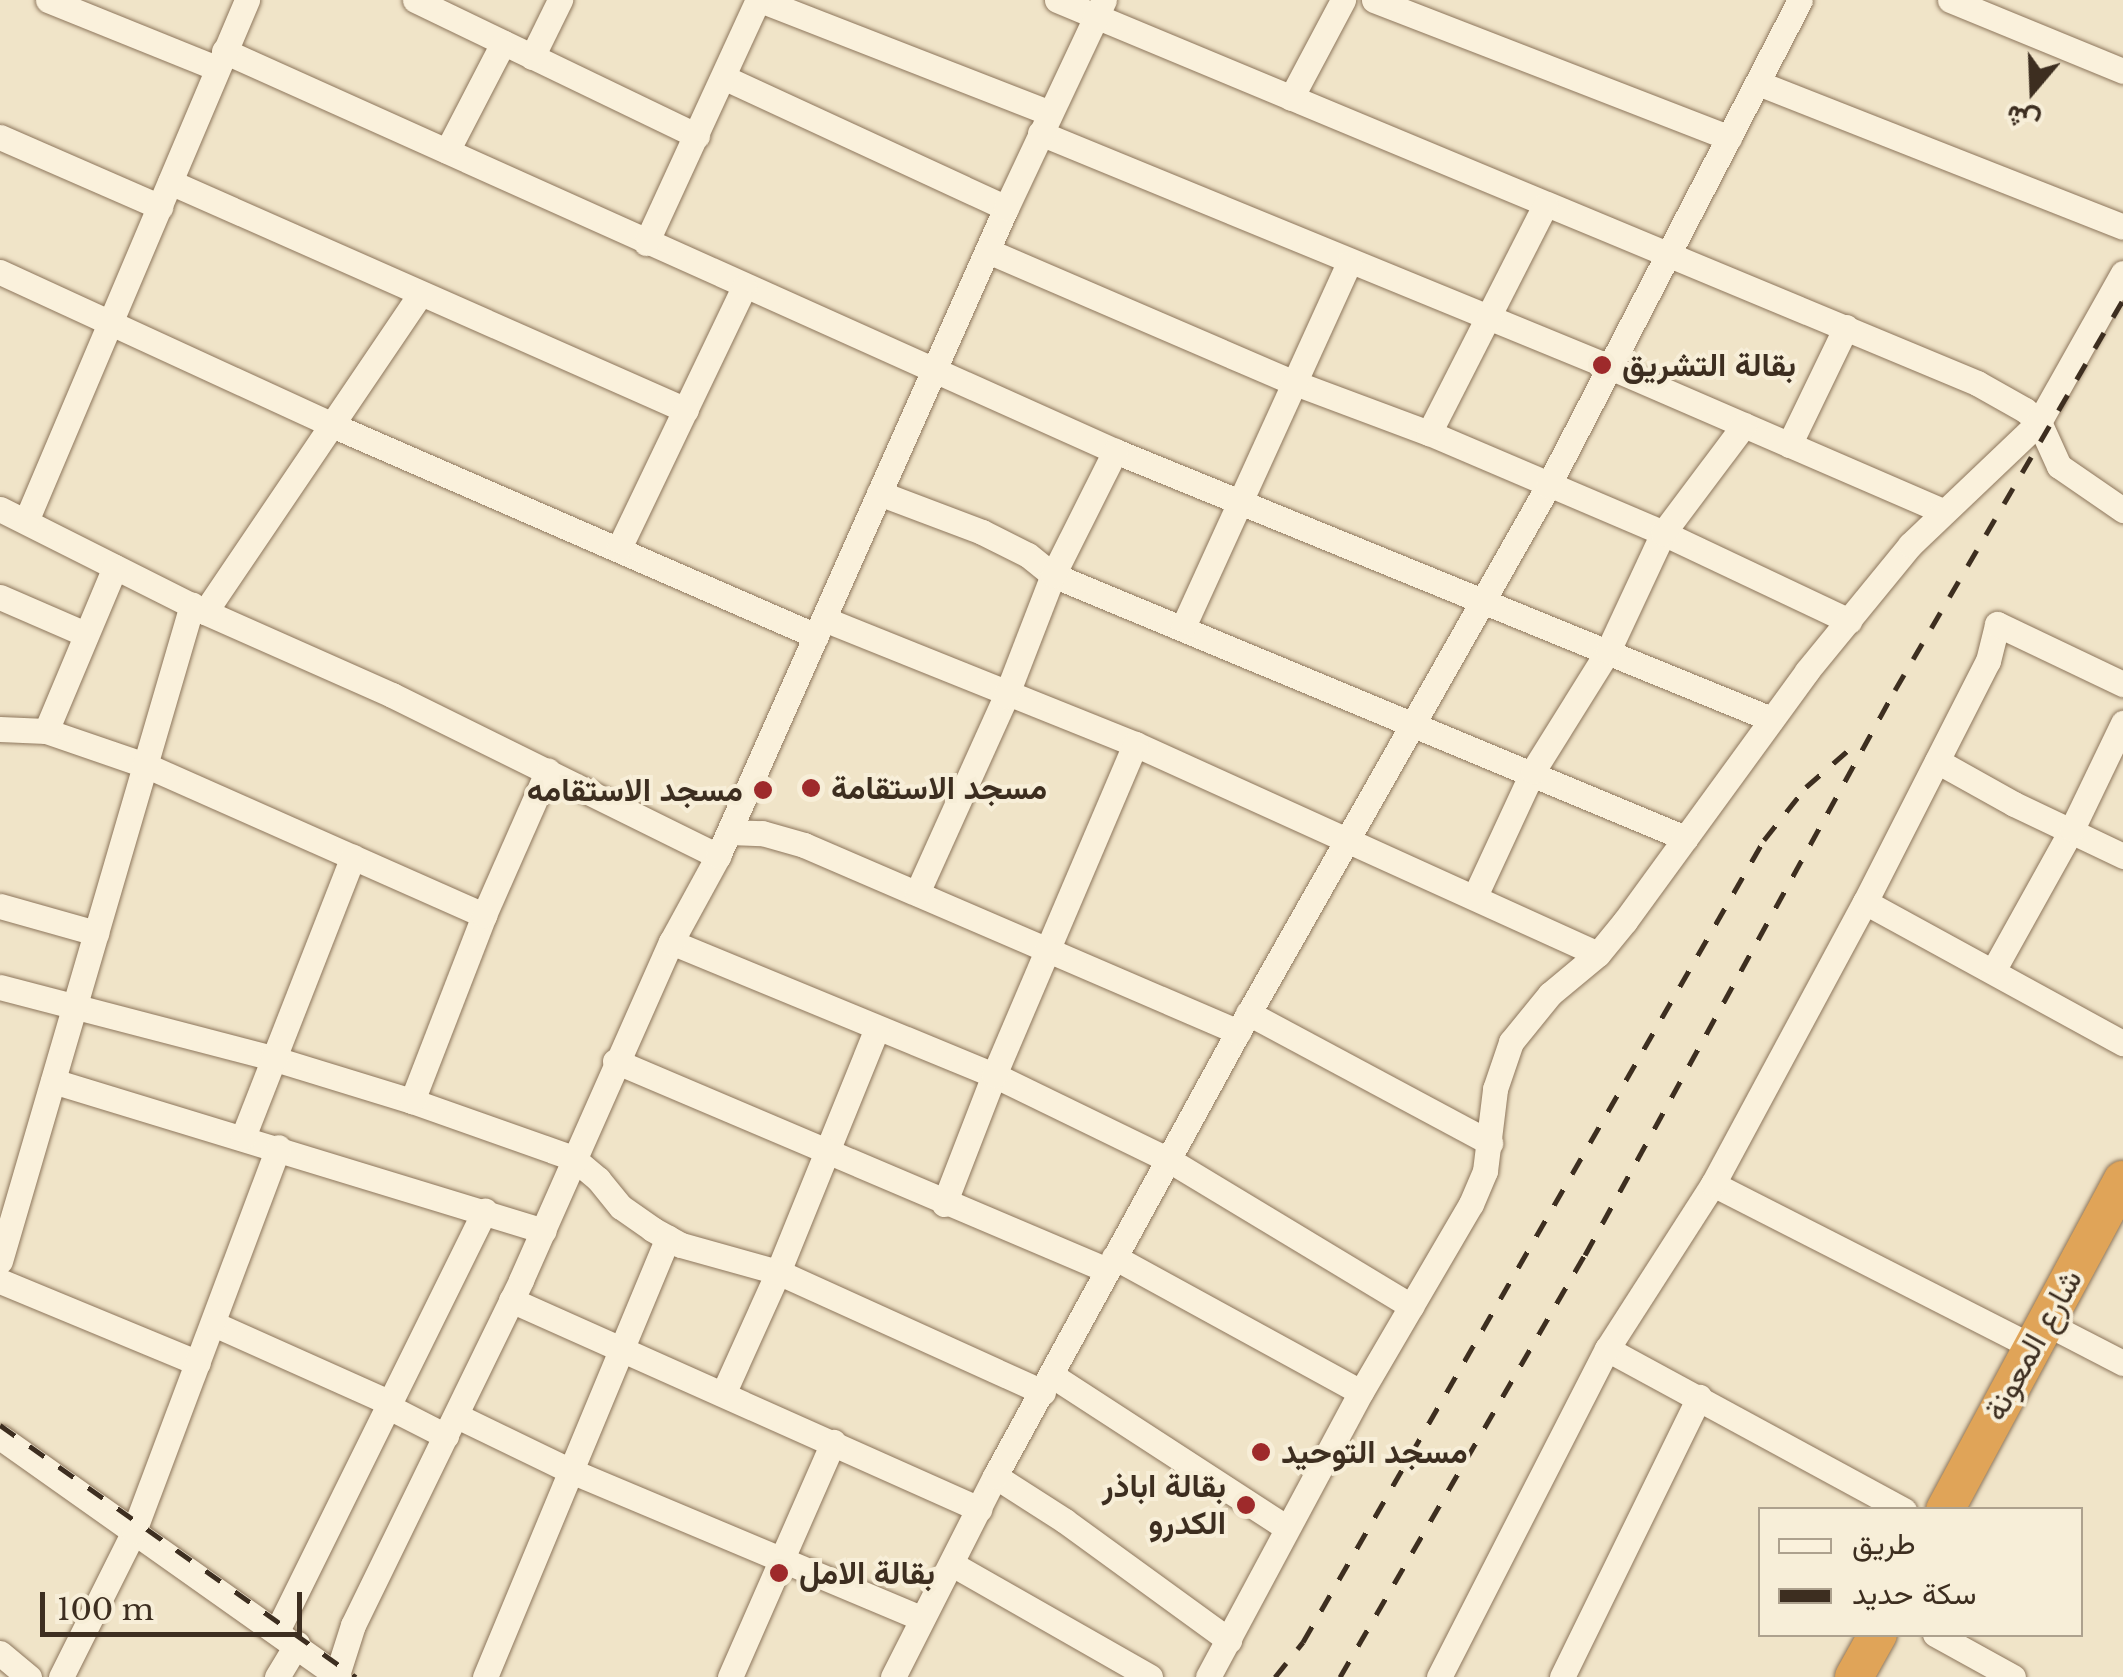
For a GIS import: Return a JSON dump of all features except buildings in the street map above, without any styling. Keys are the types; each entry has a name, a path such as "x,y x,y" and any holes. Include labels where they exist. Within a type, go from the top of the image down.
{"highway":[{"name":"شارع المعونة","path":"1966,1507 2123,1180"},
{"name":"شارع المعونة","path":"1947,1507 2123,1216"},
{"path":"1854,1677 1876,1637"},
{"path":"1877,1677 1897,1637"}],"street":[{"path":"48,0 220,59 447,152 744,287 936,368 1114,452 1482,598 1770,719"},
{"path":"26,521 247,0"},
{"path":"415,0 697,136"},
{"path":"532,57 560,0"},
{"path":"646,243 759,0 1045,124 1349,263 1610,367 1942,511"},
{"path":"1057,0 1100,8 1292,98 1977,382 2038,422 2059,466 2123,510"},
{"path":"1292,98 1343,0"},
{"path":"1374,0 1729,138"},
{"path":"1950,0 2123,71"},
{"path":"893,1677 995,1476 1243,1022 1548,486 1758,83 1790,3"},
{"path":"4,1448 134,1531 338,1676 354,1625 544,1230 572,1158 670,942 718,856 1006,208 1100,8"},
{"path":"447,152 503,44"},
{"path":"723,77 1006,208"},
{"path":"1758,83 2123,228"},
{"path":"0,137 160,206"},
{"path":"170,182 686,410"},
{"path":"1429,433 1545,205"},
{"path":"988,251 1295,383 1429,433 1663,533 1849,621"},
{"path":"1183,627 1349,263"},
{"path":"0,272 332,425 620,548 820,628 1134,744 1350,838 1598,954"},
{"path":"1208,1677 1361,1392 1471,1204 1490,1143 1495,1088 1512,1042 1550,994 1598,954 1770,719 1942,511 2038,422 2123,273"},
{"path":"620,548 744,287"},
{"path":"0,1261 144,766 198,608 332,425 420,294"},
{"path":"1789,444 1846,327"},
{"path":"1475,896 1533,771 1608,651 1663,533 1744,425"},
{"path":"917,893 1006,696 1053,576 1114,452"},
{"path":"879,493 982,532 1028,555 1053,576 1533,771 1685,838"},
{"path":"0,509 198,608 548,770 718,856"},
{"path":"46,731 115,566"},
{"path":"0,596 86,634"},
{"path":"1439,1677 1607,1350 1712,1184 1865,902 1988,661 1997,624 2123,684"},
{"path":"1993,970 2072,829 2123,723"},
{"path":"0,729 46,731 144,766 484,915"},
{"path":"944,1204 994,1075 1134,744"},
{"path":"1937,761 2014,804 2123,856"},
{"path":"412,1100 484,915 548,770"},
{"path":"729,832 762,833 804,845 1046,950 1243,1022 1490,1143"},
{"path":"243,1137 353,858"},
{"path":"1865,902 2123,1043"},
{"path":"0,906 96,933"},
{"path":"670,942 994,1075 1169,1160 1411,1306"},
{"path":"0,987 272,1058 412,1100 572,1158 598,1178 621,1207 668,1238 778,1272 1048,1384 1287,1528"},
{"path":"724,1394 828,1153 877,1028"},
{"path":"615,1061 944,1204 1111,1264 1361,1392"},
{"path":"53,1081 544,1230"},
{"path":"61,1677 134,1531 278,1147"},
{"path":"1712,1184 2046,1339 2123,1363"},
{"path":"277,1677 287,1638 390,1405 485,1211"},
{"path":"486,1677 668,1238"},
{"path":"0,1282 198,1364"},
{"path":"511,1300 979,1509"},
{"path":"214,1324 390,1405 572,1470 921,1618"},
{"path":"1607,1350 1899,1507"},
{"path":"1562,1677 1699,1397"},
{"path":"730,1677 833,1442"},
{"path":"995,1476 1112,1554 1228,1640"},
{"path":"952,1564 1150,1677"},
{"path":"1940,1637 2013,1677"},
{"path":"0,1652 29,1677"}],"railway":[{"path":"1340,1677 1585,1255 1895,690 2123,300"},
{"path":"1275,1677 1303,1642 1764,840 1806,787 1852,747"},
{"path":"0,1425 356,1677"}],"place":[{"name":"بقالة التشريق","path":"1602,365"},
{"name":"مسجد الاستقامة","path":"811,788"},
{"name":"مسجد الاستقامه","path":"763,790"},
{"name":"مسجد التوحيد","path":"1261,1452"},
{"name":"بقالة اباذر الكدرو","path":"1246,1505"},
{"name":"بقالة الامل","path":"779,1573"}]}
